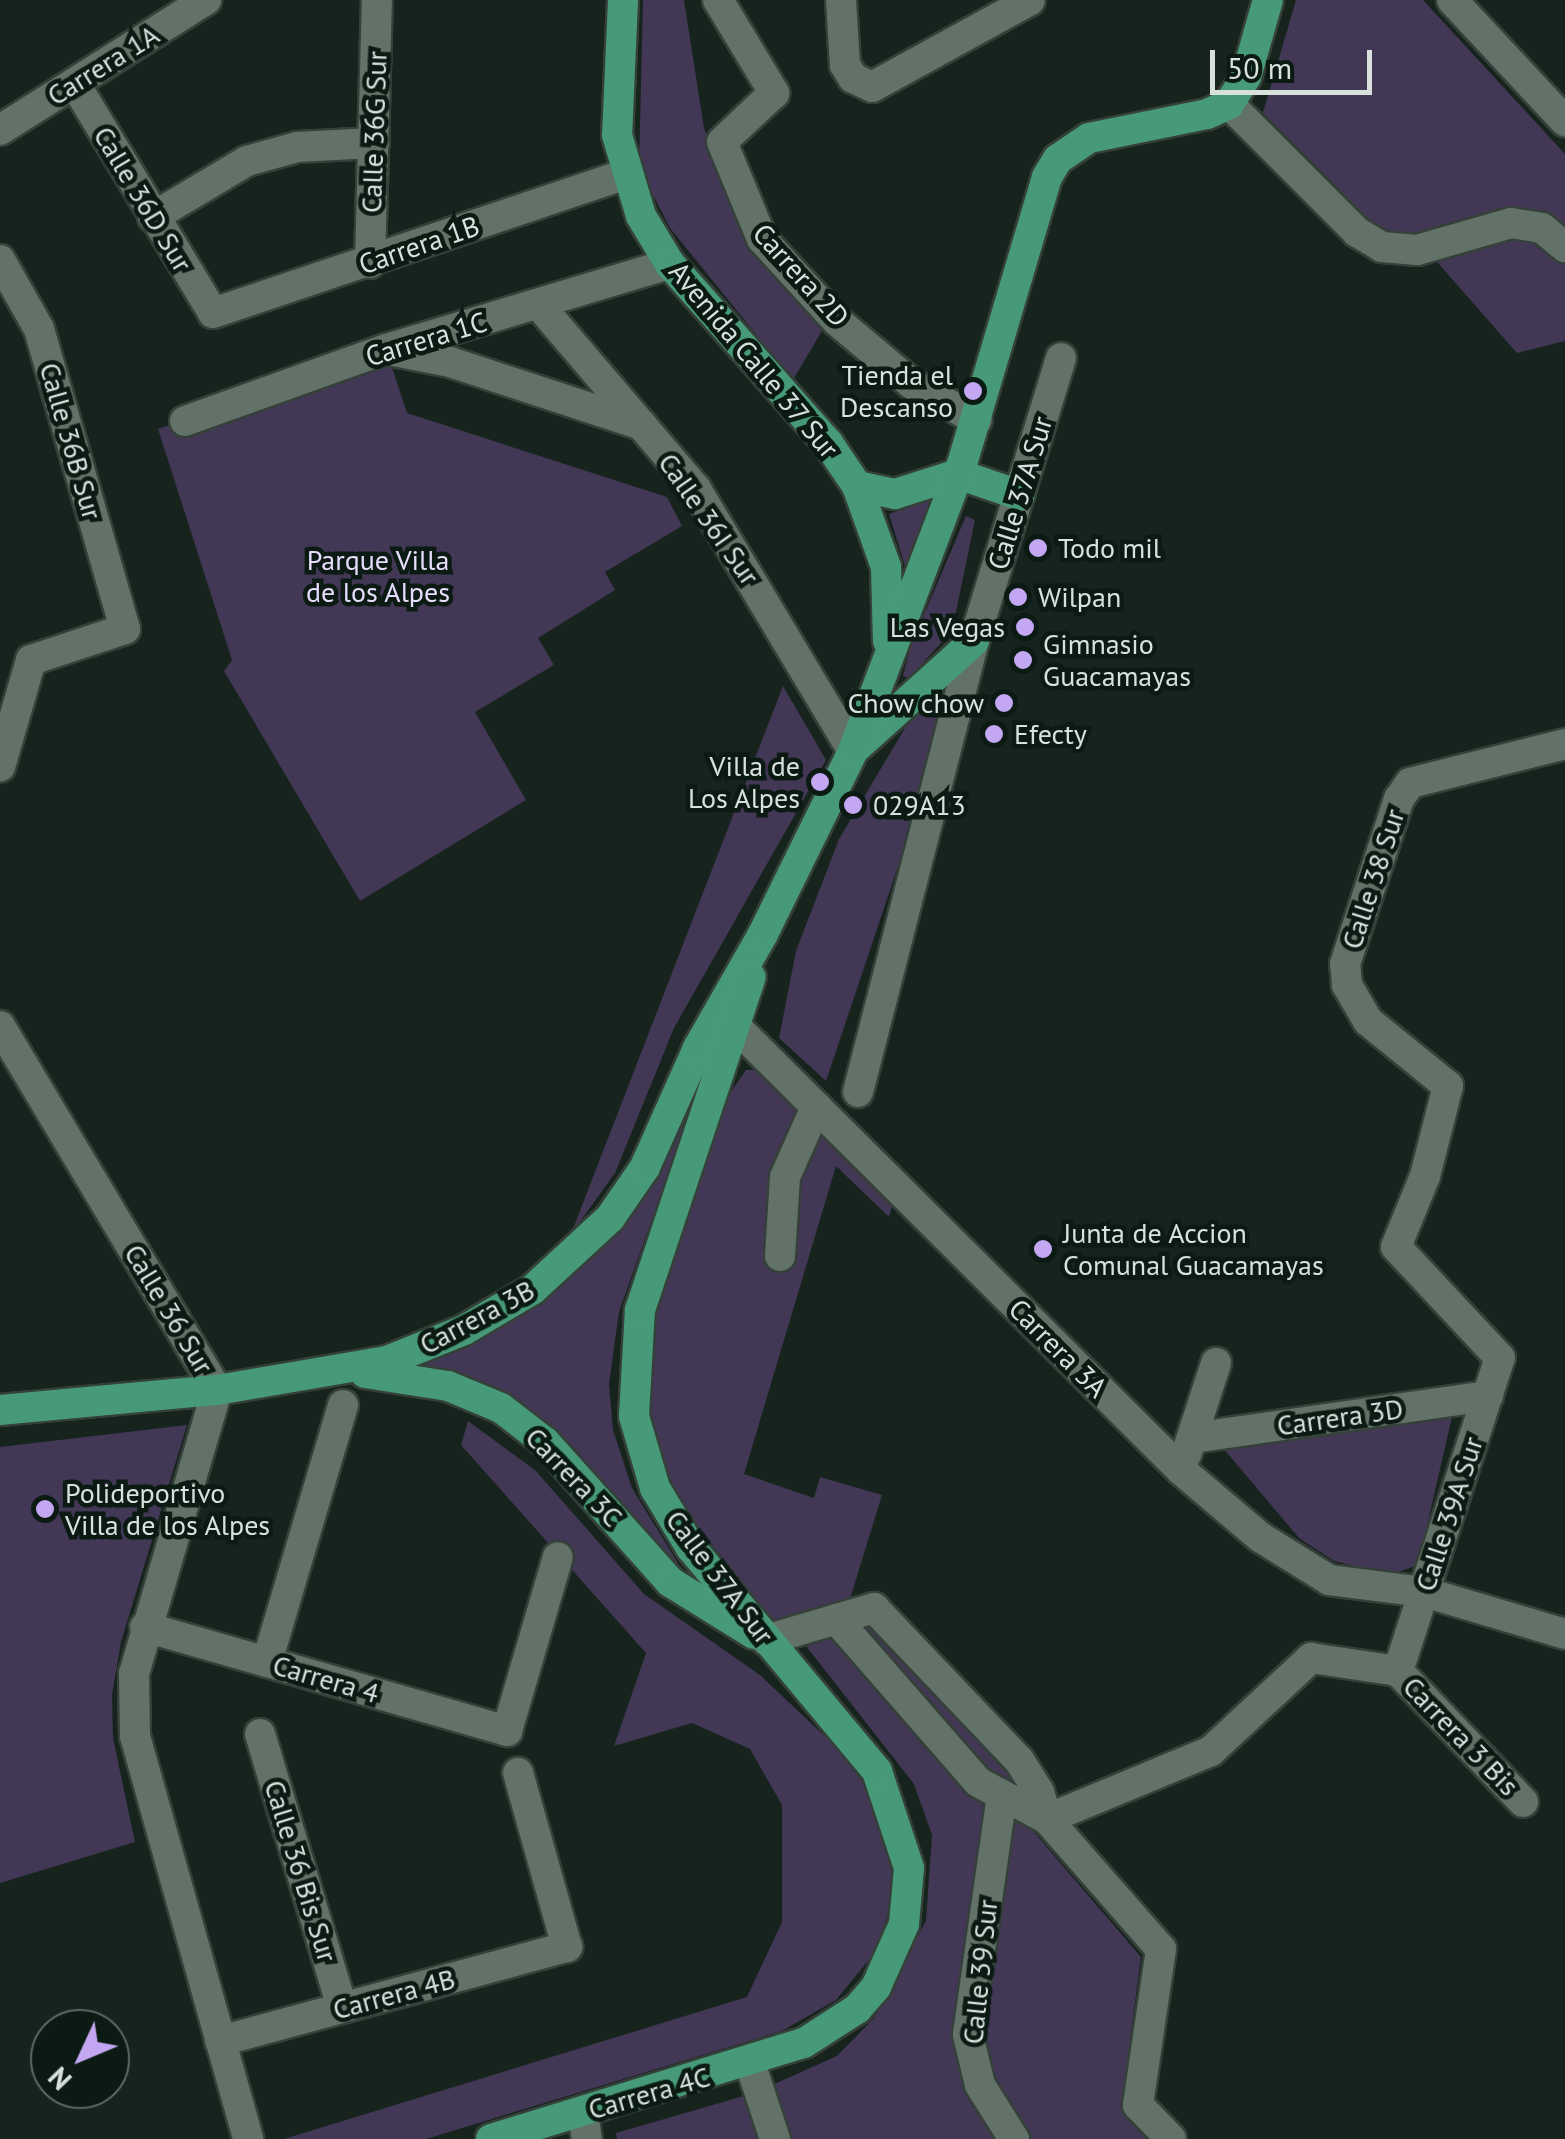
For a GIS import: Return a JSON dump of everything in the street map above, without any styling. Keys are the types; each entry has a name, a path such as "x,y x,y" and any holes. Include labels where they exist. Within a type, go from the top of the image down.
{"main road":[{"name":"Avenida Calle 37 Sur","path":"622,0 616,135 624,174 670,264 828,443 857,486 886,567 888,655 853,751 764,934"},
{"path":"888,655 977,420 1058,159 1089,138 1207,114 1228,104 1246,77 1268,0"},
{"path":"857,486 895,494 958,474 1019,495"},
{"path":"853,751 974,642"},
{"name":"Calle 37A Sur","path":"750,2064 804,2043 857,2009 892,1956 909,1894 903,1834 877,1771 691,1548 655,1488 641,1451 632,1382 649,1279 737,1028 764,934"},
{"name":"Carrera 3B","path":"0,1410 217,1390 352,1372 435,1343 512,1303 610,1218 645,1167 698,1048 764,934"},
{"name":"Carrera 3C","path":"352,1372 436,1383 501,1408 544,1442 687,1596 766,1640"},
{"name":"Carrera 4C","path":"491,2139 585,2126 750,2064"}],"street":[{"name":"Carrera 1A","path":"0,130 206,0"},
{"name":"Calle 36G Sur","path":"370,263 377,0"},
{"name":"Carrera 2D","path":"718,0 774,93 722,142 762,239 837,321 912,384 977,420"},
{"path":"841,0 845,66 862,84 882,86 1030,0"},
{"path":"1452,0 1565,122"},
{"name":"Calle 36D Sur","path":"74,84 213,313"},
{"path":"1228,104 1364,238 1417,250 1500,224 1532,225 1565,247"},
{"path":"153,216 248,160 310,145 374,143"},
{"name":"Carrera 1B","path":"213,313 624,174"},
{"name":"Calle 36B Sur","path":"0,260 39,329 125,629 30,660 0,767"},
{"name":"Carrera 1C","path":"185,422 386,349 670,264"},
{"name":"Calle 36I Sur","path":"540,305 726,533 853,751"},
{"path":"386,349 450,362 642,426"},
{"name":"Calle 37A Sur","path":"858,1092 974,642 1062,358"},
{"name":"Calle 38 Sur","path":"1500,1358 1396,1247 1425,1176 1448,1086 1368,1021 1347,984 1345,964 1399,798 1416,779 1565,744"},
{"name":"Calle 36 Sur","path":"0,1026 217,1390 145,1627 134,1673 134,1736 248,2139"},
{"name":"Carrera 3A","path":"737,1028 1180,1470 1260,1537 1329,1580 1424,1592 1565,1634"},
{"path":"780,1256 785,1177 816,1107"},
{"name":"Calle 39A Sur","path":"1398,1671 1500,1358"},
{"path":"1180,1470 1216,1363"},
{"name":"Carrera 3D","path":"1192,1438 1488,1396"},
{"path":"267,1662 343,1405"},
{"name":"Carrera 4","path":"145,1627 507,1731 558,1557"},
{"path":"766,1640 874,1608 1019,1760 1039,1792 1047,1820"},
{"path":"836,1619 978,1782 1047,1820 1160,1949 1138,2104 1171,2139"},
{"path":"1047,1820 1211,1751 1311,1658 1398,1671"},
{"name":"Carrera 3 Bis","path":"1398,1671 1524,1802"},
{"name":"Calle 36 Bis Sur","path":"260,1734 342,2008"},
{"name":"Carrera 4B","path":"220,2041 567,1947 518,1773"},
{"name":"Calle 39 Sur","path":"1002,1795 968,2036 980,2084 1014,2139"},
{"path":"750,2064 776,2139"}],"green space":[{"path":"643,0 684,0 704,128 746,234 823,329 793,380 670,228 639,168"},
{"path":"1296,0 1423,0 1565,154 1565,341 1517,353 1416,238 1382,241 1262,116"},
{"name":"Parque Villa de los Alpes","path":"386,349 407,413 667,497 682,526 605,572 615,590 538,638 554,665 475,712 526,800 360,901 224,671 232,660 158,429"},
{"path":"943,495 909,579 889,514"},
{"path":"966,516 975,520 952,631 909,678 903,676 911,645"},
{"path":"783,686 826,760 674,1028 615,1173 571,1234"},
{"path":"929,704 937,712 932,765 826,1081 779,1038 796,951 839,839 908,723"},
{"path":"746,1070 759,1070 893,1203 889,1217 836,1166 744,1474 814,1498 820,1477 882,1495 850,1599 774,1622 672,1495 653,1448 646,1401 660,1285 730,1093"},
{"path":"687,1120 619,1312 609,1384 613,1430 632,1488 687,1578 571,1445 521,1401 483,1382 422,1366 506,1324 581,1268 614,1233"},
{"path":"1452,1417 1418,1565 1390,1575 1334,1561 1299,1538 1223,1448 1345,1426"},
{"path":"468,1421 535,1470 644,1594 760,1675 849,1759 888,1823 898,1881 877,1950 836,2000 782,2031 426,2139 284,2139 747,1997 782,1922 782,1805 750,1749 692,1723 614,1746 646,1653 461,1445"},
{"path":"187,1425 121,1642 112,1695 113,1738 135,1842 0,1883 0,1447"},
{"path":"876,1620 998,1744 1031,1800 983,1773 850,1622"},
{"path":"836,1634 968,1793 1027,1824 1141,1957 1122,2102 1154,2139 617,2139 616,2133 754,2093 837,2056 874,2018 926,1921 932,1835 914,1784 806,1646 811,1639"}],"place":[{"name":"Tienda el Descanso","path":"973,391"},
{"name":"Todo mil","path":"1038,548"},
{"name":"Wilpan","path":"1018,597"},
{"name":"Las Vegas","path":"1025,627"},
{"name":"Gimnasio Guacamayas","path":"1023,660"},
{"name":"Chow chow","path":"1004,703"},
{"name":"Efecty","path":"994,734"},
{"name":"Villa de Los Alpes","path":"820,782"},
{"name":"029A13","path":"853,805"},
{"name":"Junta de Accion Comunal Guacamayas","path":"1043,1249"},
{"name":"Polideportivo Villa de los Alpes","path":"45,1509"}]}
